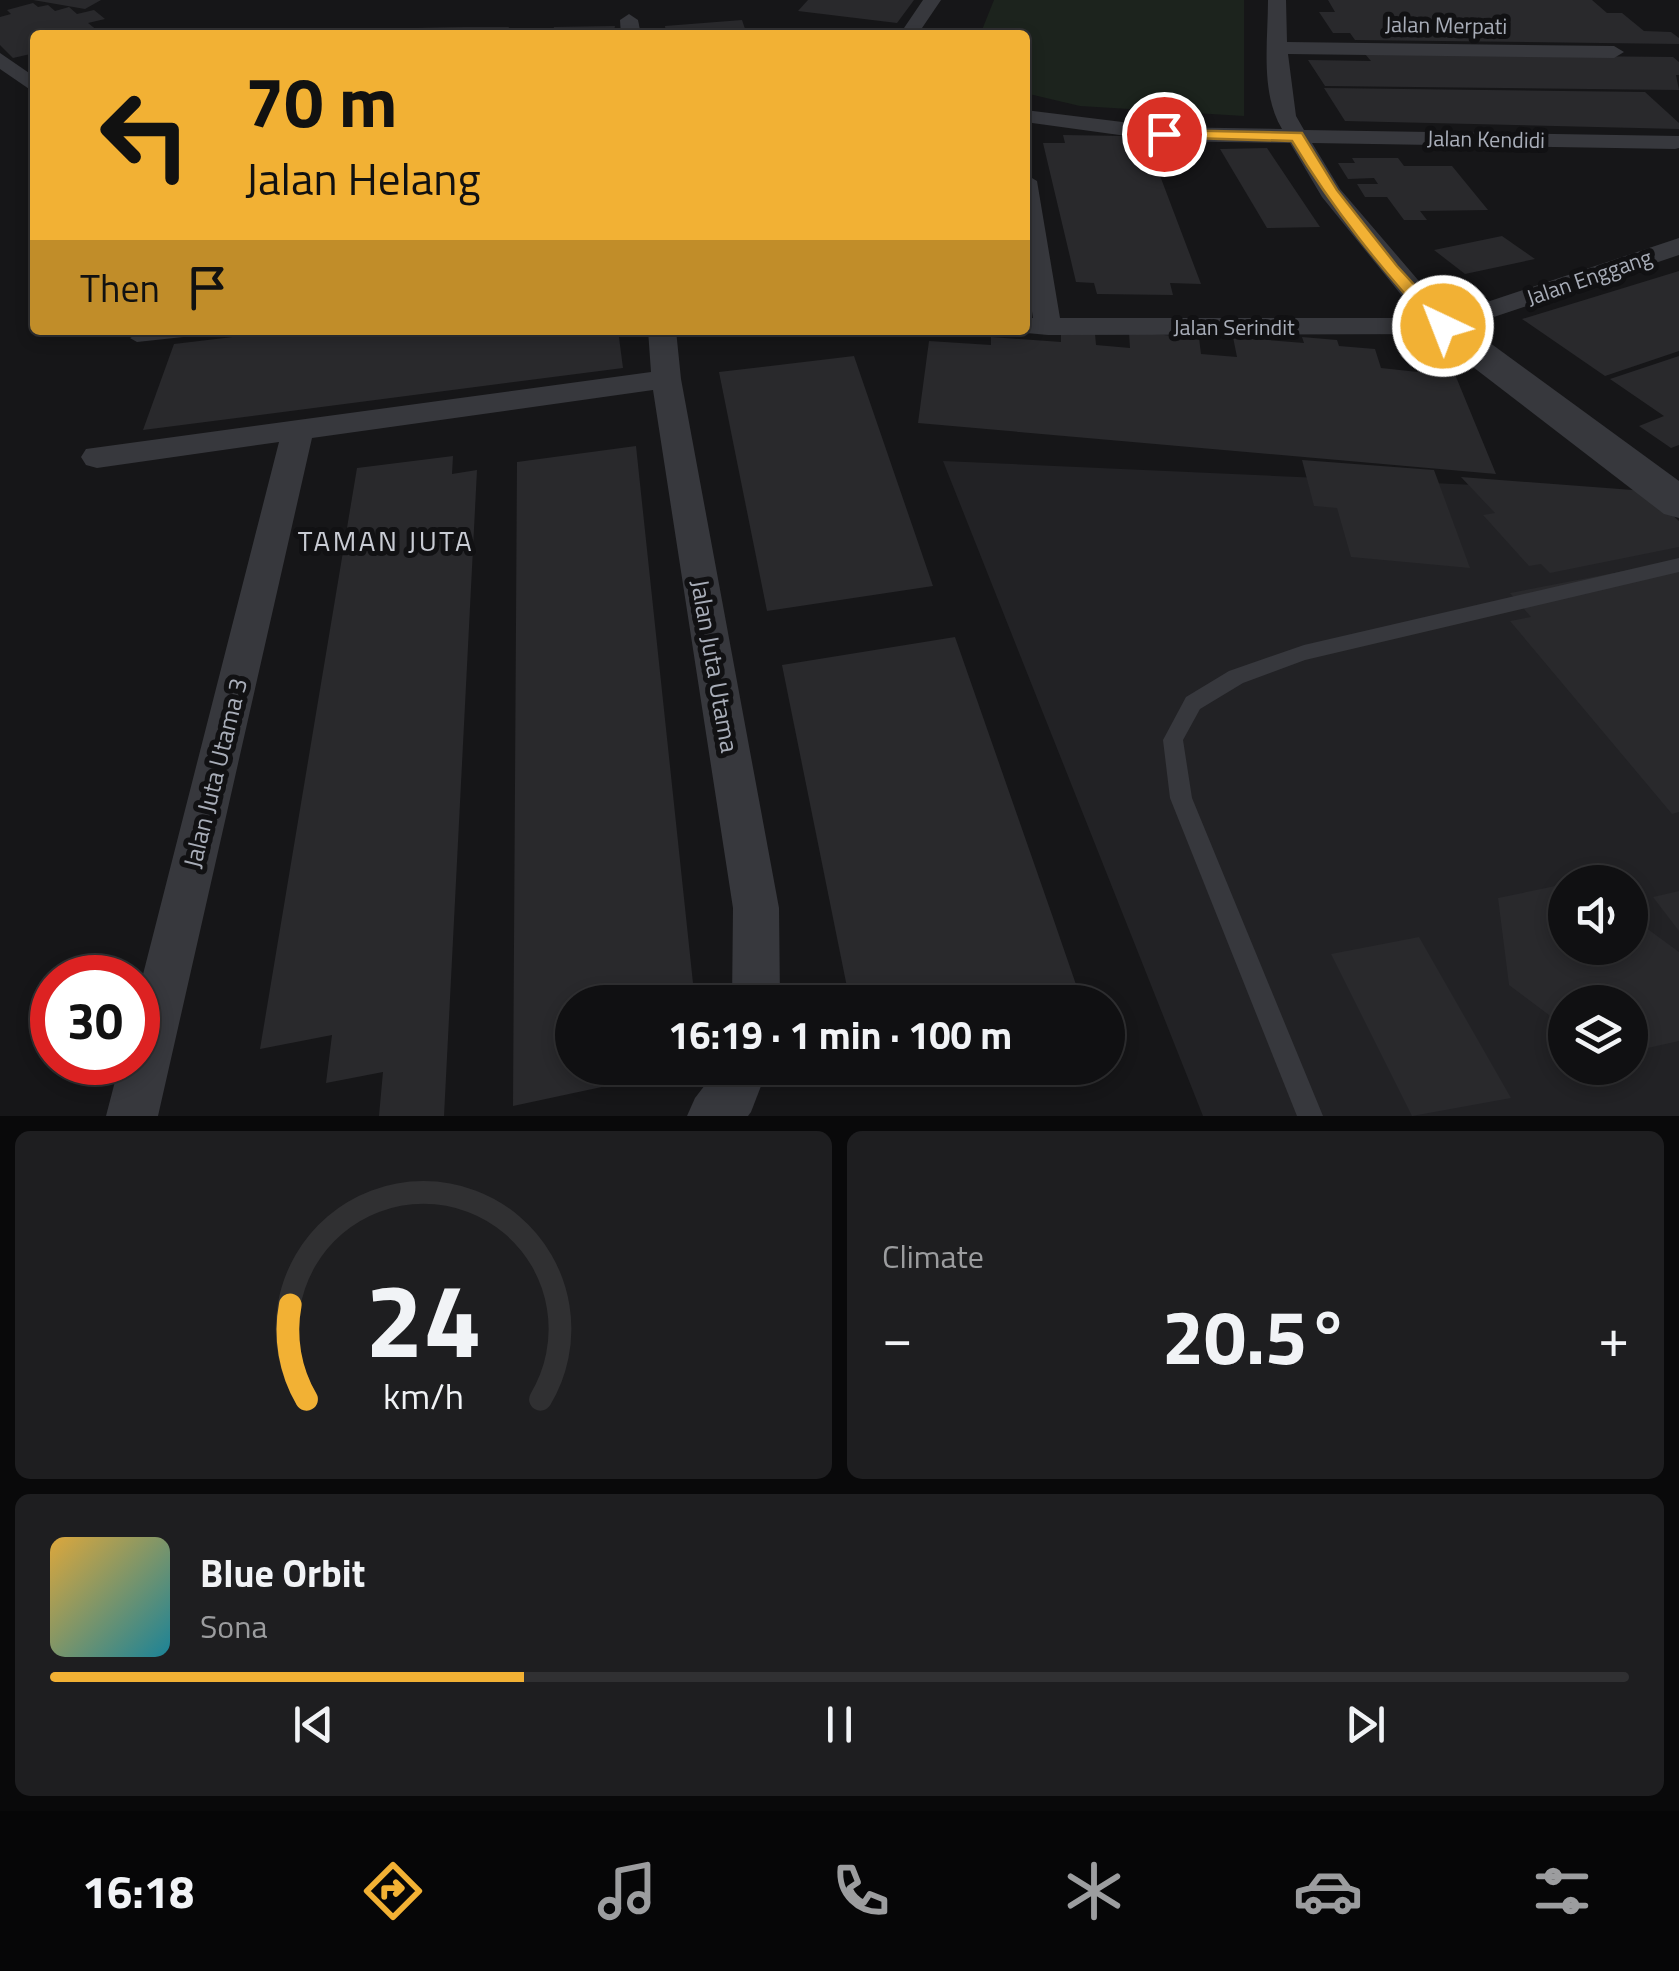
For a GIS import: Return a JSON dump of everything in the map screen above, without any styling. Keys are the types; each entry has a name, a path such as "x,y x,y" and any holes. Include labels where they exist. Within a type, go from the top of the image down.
{"street":[{"path":"913,30 932,0"},
{"path":"1277,0 1278,82 1285,116 1330,192 1390,269 1443,326 1679,503"},
{"name":"Jalan Merpati","path":"1278,48 1614,52"},
{"path":"3,65 30,84"},
{"name":"Jalan Kendidi","path":"1030,117 1164,134 1676,142"},
{"name":"Jalan Enggang","path":"1443,326 1679,246"},
{"path":"1030,248 1036,327"},
{"name":"Jalan Serindit","path":"1036,327 1443,326"},
{"name":"Jalan Juta Utama","path":"662,335 666,379 756,908 756,985"},
{"path":"97,457 666,379"},
{"name":"Jalan Juta Utama 3","path":"132,1116 298,430"},
{"path":"712,1116 736,1085"}],"lane":[{"path":"137,338 165,335"},
{"path":"1310,1116 1181,798 1173,740 1193,703 1236,677 1304,653 1679,565"}],"shaded area":[{"path":"994,0 1244,0 1244,116 1080,106 1030,94 1030,30 982,30"},
{"path":"943,461 1610,491 1679,543 1679,1116 1203,1116"}],"building":[{"path":"33,0 101,0 85,9"},
{"path":"808,0 914,0 897,23 798,11"},
{"path":"1328,0 1592,0 1607,13 1622,13 1644,31 1671,32 1679,38 1679,44 1355,40 1350,33 1333,33 1319,12 1335,12"},
{"path":"33,3 38,7 48,5 55,11 69,7 77,14 94,10 105,19 88,23 97,30 30,30 30,54 13,58 0,45 0,17 11,14 7,10"},
{"path":"742,20 745,30 665,30 665,26"},
{"path":"615,26 614,30 553,30"},
{"path":"509,27 508,30 416,28"},
{"path":"1365,54 1673,57 1679,62 1679,90 1325,86 1308,60 1371,61"},
{"path":"1324,88 1645,92 1679,123 1679,129 1345,121"},
{"path":"1063,135 1124,136 1127,144 1148,144 1201,284 1170,283 1173,295 1097,294 1094,283 1076,282 1043,143 1065,143"},
{"path":"1267,148 1320,227 1267,228 1220,149"},
{"path":"1352,158 1398,158 1404,166 1452,166 1488,210 1420,211 1427,220 1404,220 1387,197 1365,197 1357,184 1378,184 1374,178 1348,179 1338,163 1355,163"},
{"path":"1502,236 1535,259 1465,274 1434,250"},
{"path":"1679,271 1679,351 1605,376 1522,319"},
{"path":"1061,331 1095,334 1096,345 1130,348 1129,332 1199,338 1201,354 1237,357 1233,337 1304,343 1302,337 1337,340 1339,346 1375,349 1381,368 1418,372 1411,352 1447,355 1496,474 918,423 929,341 991,345 991,337 1061,342"},
{"path":"250,335 619,335 623,368 143,430 174,344"},
{"path":"854,356 933,586 767,611 719,372"},
{"path":"1679,356 1679,445 1671,448 1639,426 1664,416 1610,379"},
{"path":"636,446 693,985 555,985 555,1085 611,1085 513,1106 517,462"},
{"path":"453,456 452,474 477,470 444,1116 379,1116 383,1072 326,1083 332,1035 260,1049 357,468"},
{"path":"1302,460 1434,470 1470,568 1351,557 1337,508 1314,506"},
{"path":"1461,477 1646,491 1679,521 1679,547 1550,573 1541,564 1529,566 1483,515 1495,513"},
{"path":"1671,562 1679,570 1679,812 1672,814 1510,621 1531,617 1510,593"},
{"path":"955,637 1076,985 847,985 782,665"},
{"path":"1548,888 1548,965 1648,965 1648,929 1679,952 1679,1041 1648,1048 1648,985 1548,985 1548,1014 1509,985 1498,898"},
{"path":"1679,891 1679,931 1653,897"},
{"path":"1419,937 1511,1098 1412,1116 1331,954"}],"district":[{"name":"TAMAN JUTA","path":"386,540"}],"route":[{"path":"1164,134 1296,136 1330,192 1390,269 1443,326"}]}
